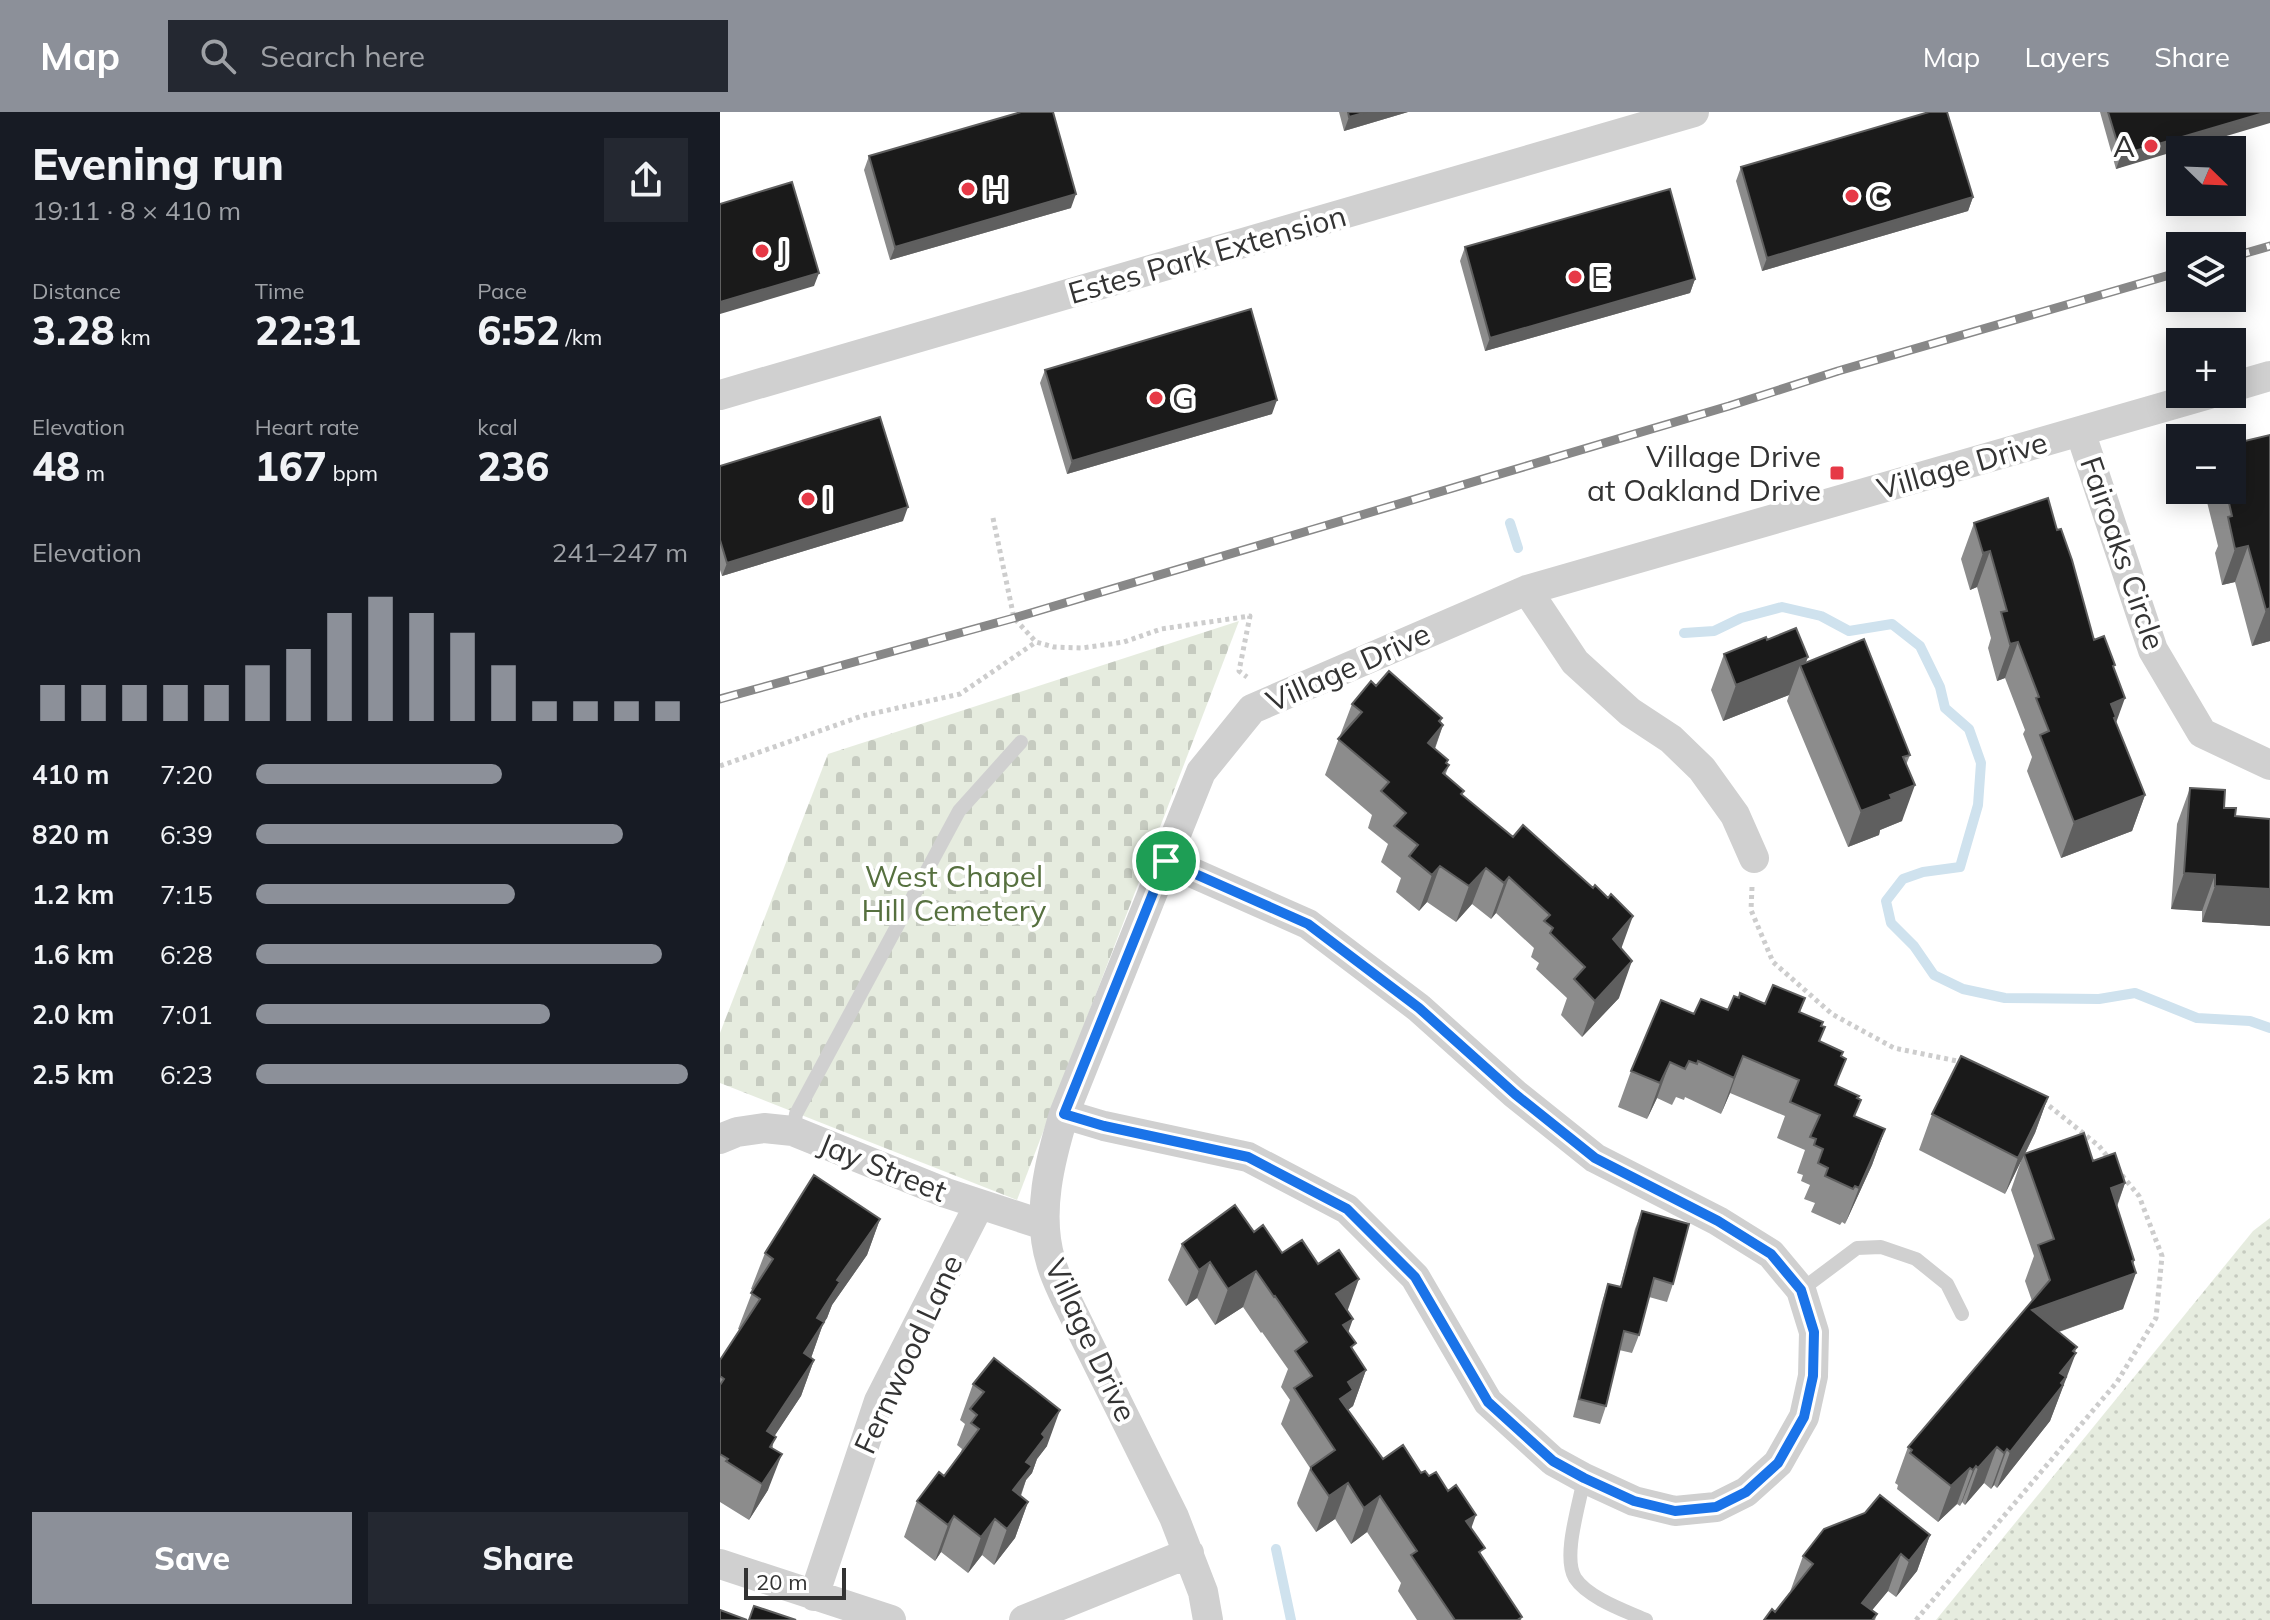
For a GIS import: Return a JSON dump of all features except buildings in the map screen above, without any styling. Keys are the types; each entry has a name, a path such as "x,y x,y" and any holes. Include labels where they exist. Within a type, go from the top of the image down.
{"street":[{"name":"Estes Park Extension","path":"720,395 1694,112"},
{"path":"2246,383 2270,376"},
{"name":"Village Drive","path":"1208,1620 1203,1592 1189,1553 1146,1457 1050,1261 1044,1225 1053,1151 1064,1114 1201,772 1252,709 1527,590 2166,406"},
{"name":"Fairoaks Circle","path":"2080,431 2153,650 2202,733 2270,765"},
{"path":"1527,590 1575,662 1630,712 1671,739 1702,769 1735,815 1754,858"},
{"path":"1064,1114 1104,1126 1248,1157 1347,1209 1415,1277 1488,1402 1553,1461 1634,1501 1675,1511 1716,1507 1746,1492 1778,1463 1804,1417 1813,1376 1814,1332 1801,1290 1771,1254 1718,1221 1595,1158 1515,1094 1419,1008 1308,924 1166,861"},
{"name":"Jay Street","path":"720,1139 737,1132 764,1128 793,1131 979,1205 1044,1225"},
{"name":"Fernwood Lane","path":"814,1596 879,1401 979,1205"},
{"path":"1024,1620 1189,1553"},
{"path":"720,1564 891,1620"}],"lane":[{"path":"793,1131 796,1114 959,811 1021,742"},
{"path":"1801,1290 1857,1248 1881,1247 1916,1259 1947,1284 1962,1314"},
{"path":"1584,1478 1570,1553 1575,1578 1596,1597 1646,1620"}],"path":[{"path":"993,518 1014,618 1036,642 1054,647 1082,648 1124,642 1161,629 1250,616 1239,671 1275,699"},
{"path":"720,766 862,716 960,694 1036,642"},
{"path":"1754,858 1751,910 1773,962 1832,1014 1894,1048 1973,1064"},
{"path":"1916,1620 2117,1382 2156,1318 2162,1256 2139,1196 2099,1146 2035,1095"}],"green space":[{"name":"West Chapel Hill Cemetery","path":"1239,621 1017,1200 720,1083 720,1033 828,754"},
{"path":"2270,1218 2270,1620 1936,1620 2253,1231"}],"waterway":[{"path":"1510,523 1518,548"},
{"path":"1684,633 1714,631 1741,618 1782,607 1821,616 1849,631 1892,624 1920,646 1940,687 1945,708 1969,729 1981,763 1978,805 1960,867 1923,872 1903,879 1886,901 1891,923 1914,946 1934,975 1963,989 2005,998 2099,999 2135,993 2197,1018 2250,1021 2270,1028"},
{"path":"1276,1549 1291,1620"}],"railway":[{"path":"2246,253 2270,246"},
{"path":"720,699 1014,618 2166,276"}],"place":[{"name":"A","path":"2151,146"},
{"name":"H","path":"968,189"},
{"name":"C","path":"1852,196"},
{"name":"J","path":"762,251"},
{"name":"E","path":"1575,277"},
{"name":"G","path":"1156,398"},
{"name":"Village Drive at Oakland Drive","path":"1837,473"},
{"name":"I","path":"808,499"}],"route":[{"path":"1166,861 1308,924 1419,1008 1515,1094 1595,1158 1718,1221 1771,1254 1801,1290 1814,1332 1813,1376 1804,1417 1778,1463 1746,1492 1716,1507 1675,1511 1634,1501 1584,1478 1553,1461 1488,1402 1415,1277 1347,1209 1248,1157 1104,1126 1064,1114 1166,861"}]}
